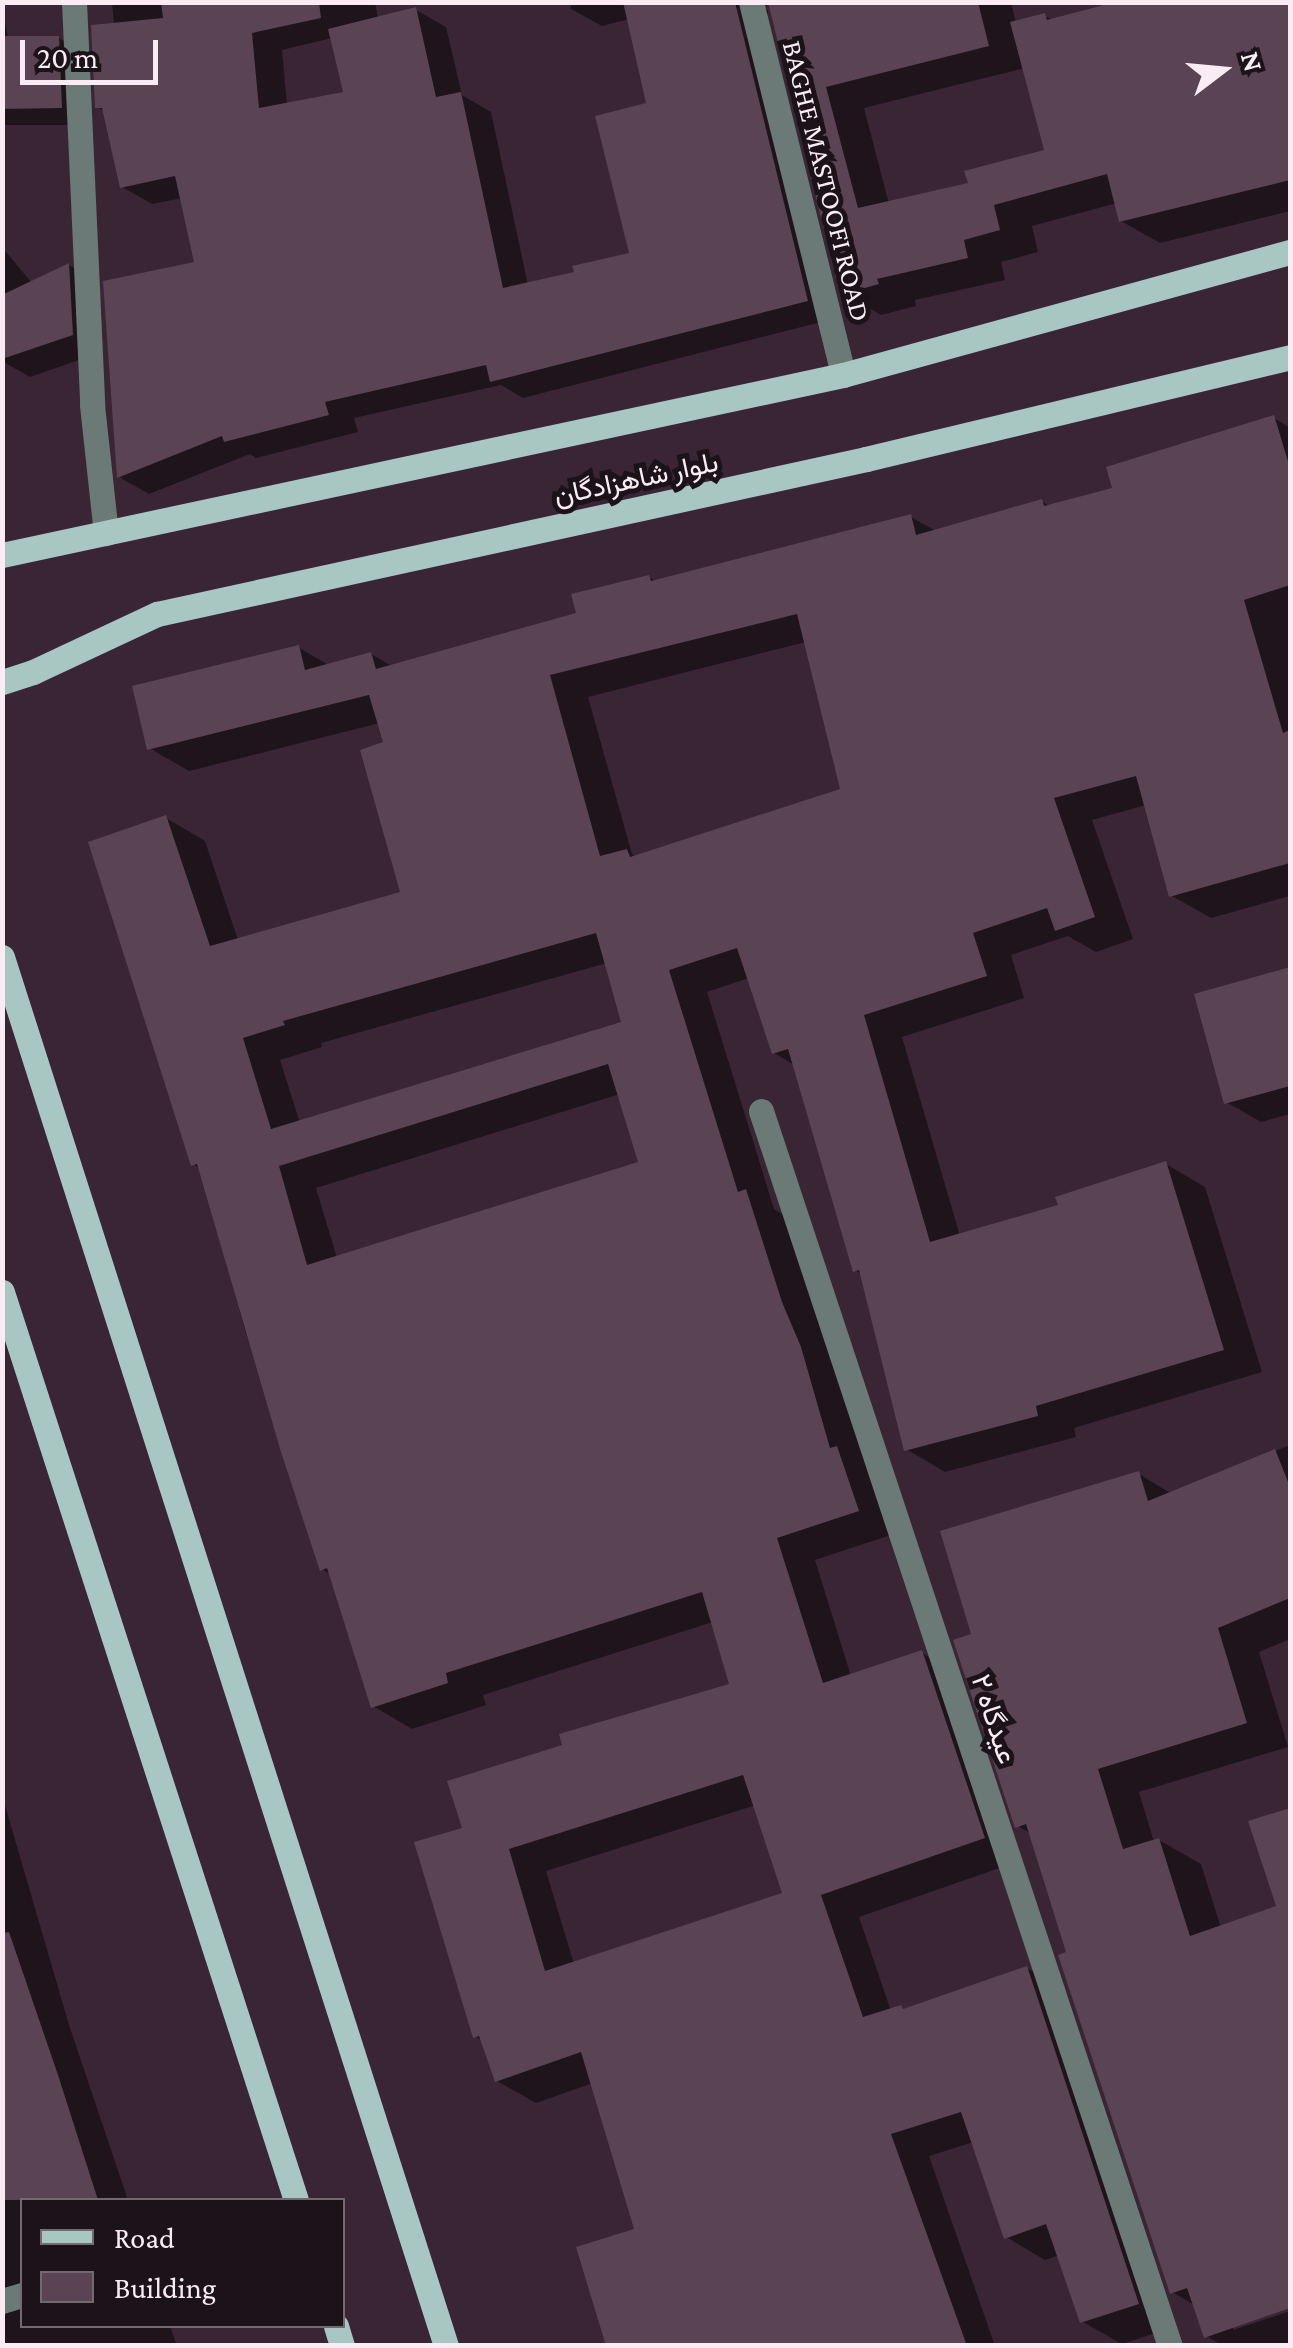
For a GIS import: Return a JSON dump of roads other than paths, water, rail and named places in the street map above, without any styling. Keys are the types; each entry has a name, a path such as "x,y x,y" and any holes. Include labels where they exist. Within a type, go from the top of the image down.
{"main road":[{"path":"2,556 843,374 1290,252"},
{"name":"بلوار شاهزادگان","path":"2,682 33,672 157,614 866,459 1290,357"},
{"path":"2,957 446,2346"},
{"path":"2,1292 295,2198"}],"street":[{"path":"74,2 92,405 106,534"},
{"name":"BAGHE MASTOOFI ROAD","path":"751,2 843,374"},
{"name":"عیدگاه ۲","path":"761,1111 1170,2346"}]}
